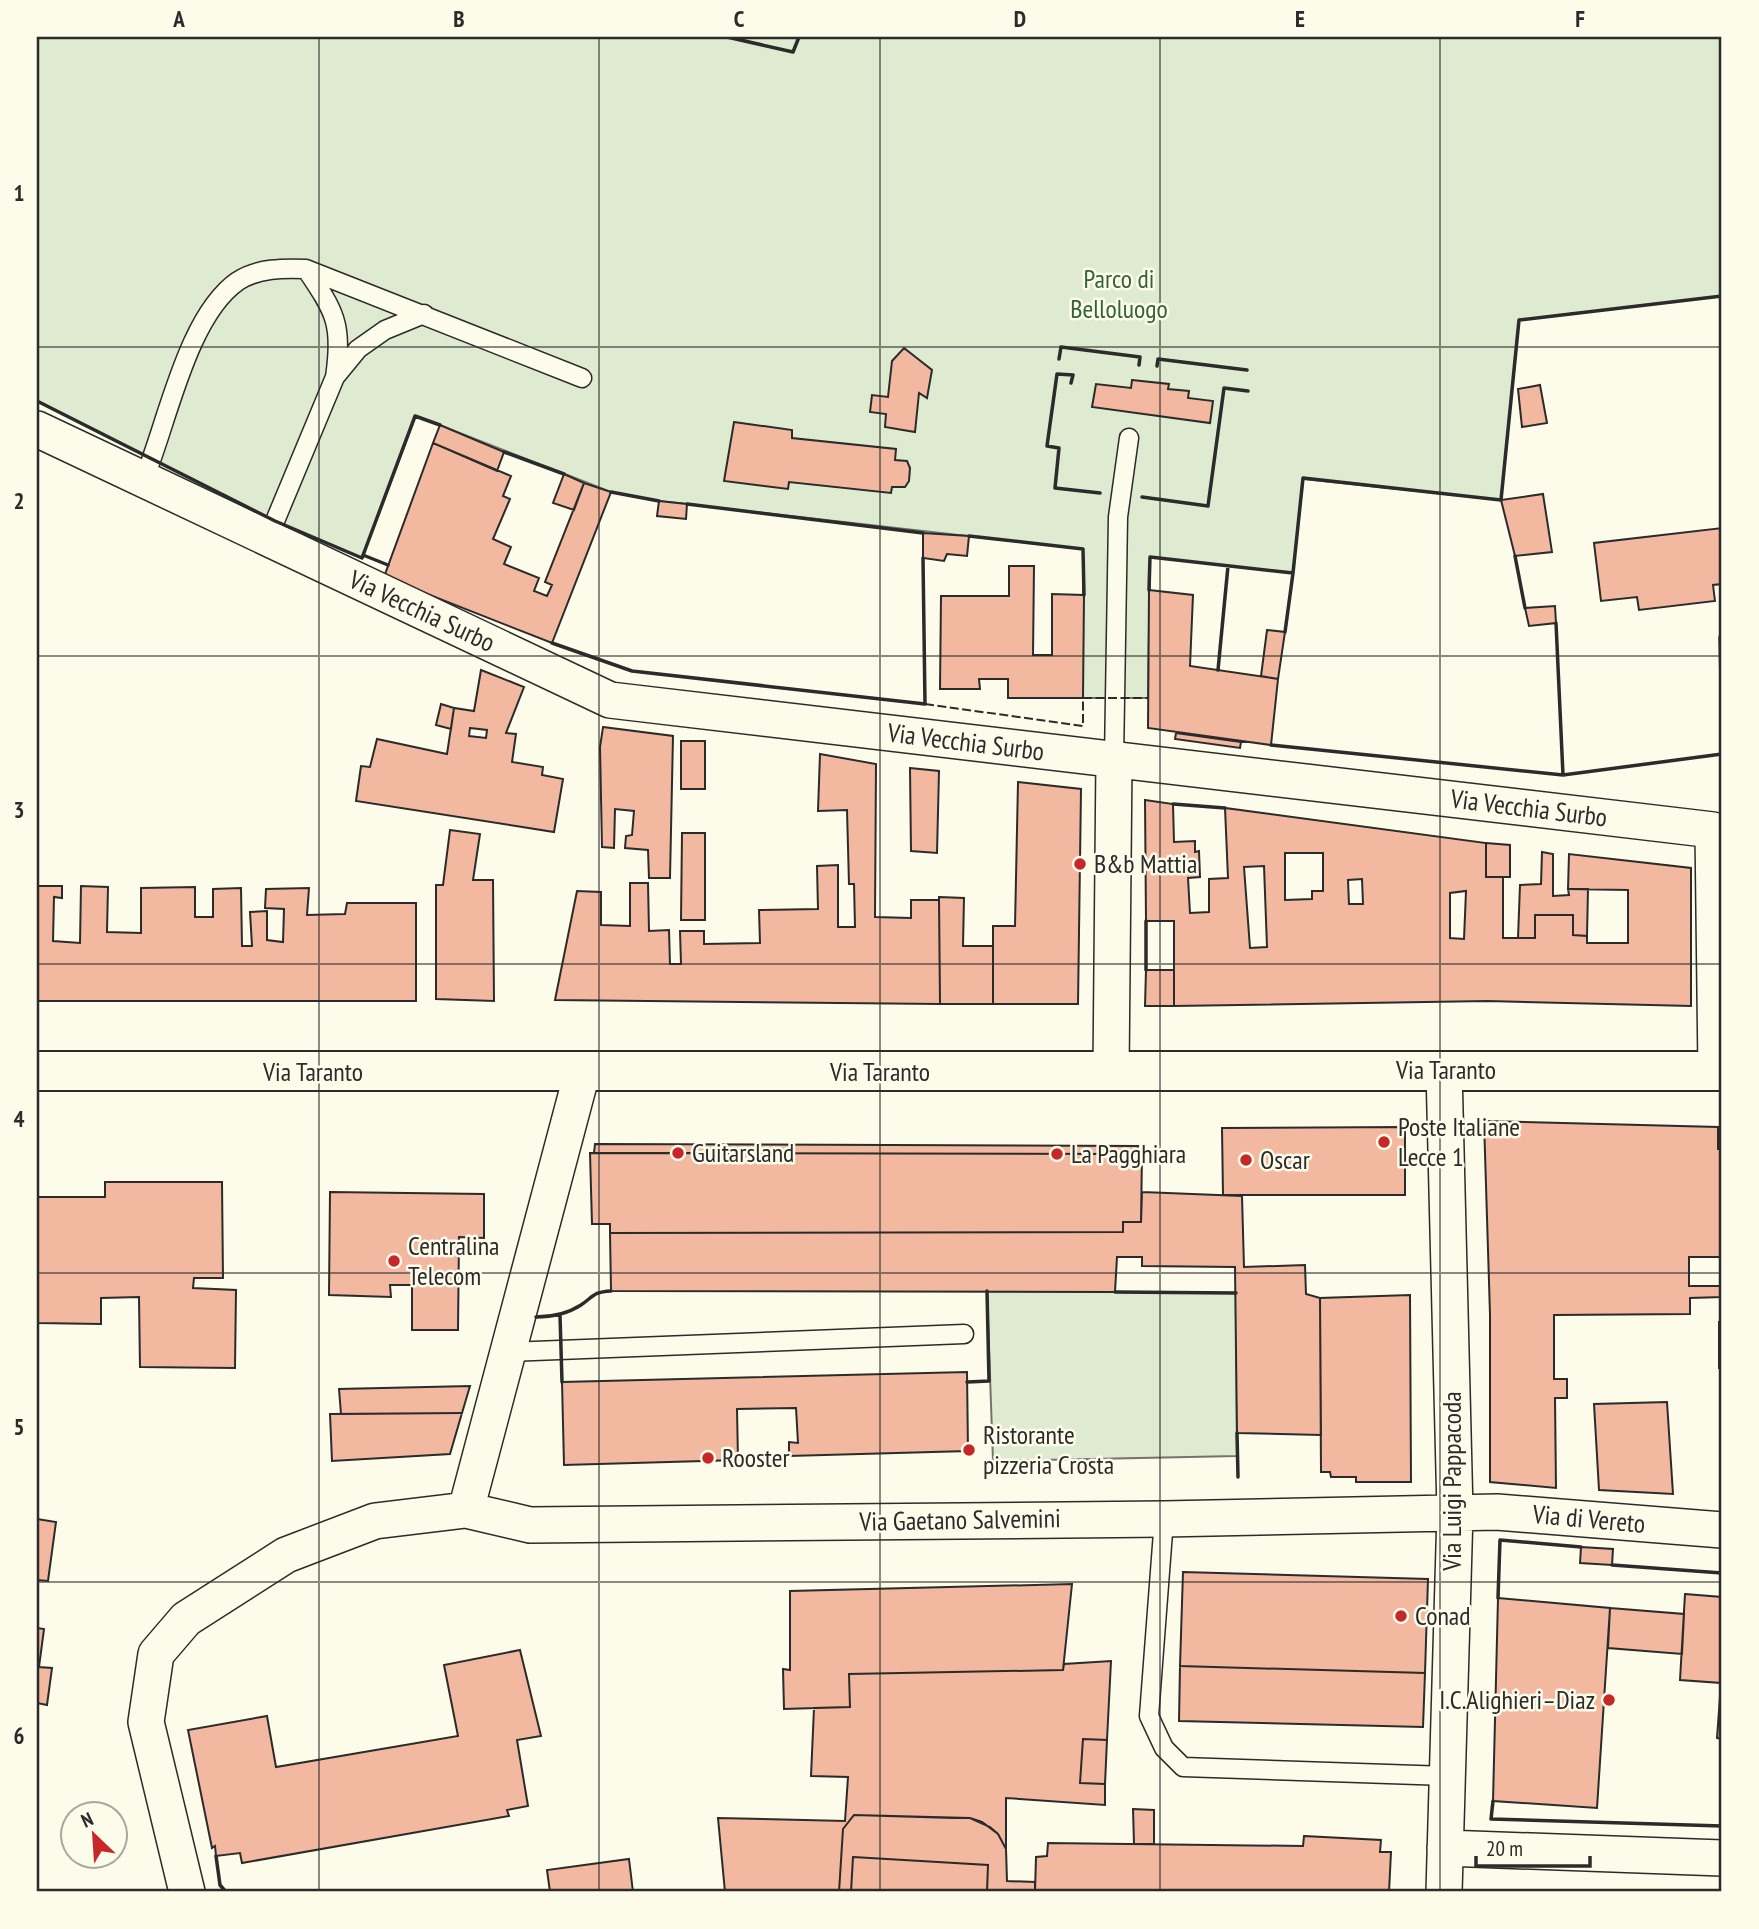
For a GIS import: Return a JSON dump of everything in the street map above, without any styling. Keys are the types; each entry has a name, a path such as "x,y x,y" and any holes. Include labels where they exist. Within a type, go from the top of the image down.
{"main road":[{"name":"Via Taranto","path":"37,1071 1719,1071"}],"street":[{"name":"Via Vecchia Surbo","path":"37,429 610,700 1713,830 1719,1071"},
{"path":"1111,1071 1114,759"},
{"name":"Via Luigi Pappacoda","path":"1444,1070 1455,1512 1444,1892"},
{"path":"187,1892 146,1722 156,1654 186,1619 286,1555 376,1521 466,1510 582,1073"},
{"name":"Via Gaetano Salvemini","path":"466,1510 530,1525 1164,1519 1455,1512"},
{"name":"Via di Vereto","path":"1455,1512 1497,1511 1722,1530"},
{"path":"1444,1848 1722,1858"}],"lane":[{"path":"144,479 193,345 217,300 239,280 262,271 286,268 306,270 582,378"},
{"path":"264,537 275,521 335,377 340,346 328,301 306,270"},
{"path":"335,377 358,349 385,330 424,314"},
{"path":"1114,759 1118,517 1129,439"},
{"path":"508,1352 964,1334"},
{"path":"1164,1519 1149,1716 1164,1748 1183,1767 1447,1776"}],"green space":[{"name":"Parco di Belloluogo","path":"37,37 1722,37 1722,296 1519,320 1501,500 1303,479 1293,573 1150,557 1148,698 1083,698 1083,549 659,501 611,492 416,416 362,558 275,521 37,401"},
{"path":"987,1291 1236,1293 1237,1456 993,1461"}],"building":[{"path":"904,348 932,370 927,398 919,393 915,432 885,427 886,414 870,412 872,395 888,397 892,361"},
{"path":"1132,380 1169,384 1168,389 1189,391 1188,398 1213,401 1210,423 1092,407 1096,384 1131,388"},
{"path":"1540,385 1547,423 1522,427 1518,389"},
{"path":"734,422 792,430 792,438 896,449 895,460 907,461 910,468 909,481 905,487 892,487 891,493 789,482 788,489 724,481"},
{"path":"440,425 504,452 497,471 433,443"},
{"path":"433,443 511,476 503,496 510,499 493,539 511,547 504,564 539,578 534,591 547,596 552,585 545,582 584,483 611,492 552,643 384,577"},
{"path":"564,474 584,483 574,510 553,503"},
{"path":"1543,494 1552,552 1515,556 1501,500"},
{"path":"659,501 687,504 686,519 657,516"},
{"path":"1722,528 1722,584 1713,585 1715,601 1639,610 1637,597 1601,601 1594,543"},
{"path":"923,533 969,536 967,556 947,554 944,561 923,558"},
{"path":"1009,566 1034,566 1033,655 1052,655 1052,594 1084,595 1083,698 1008,698 1008,679 979,679 980,689 940,689 941,596 1009,596"},
{"path":"1149,590 1193,595 1190,666 1278,679 1271,745 1148,728"},
{"path":"1555,606 1556,623 1529,626 1525,608"},
{"path":"1267,630 1285,632 1278,679 1261,676"},
{"path":"481,670 524,687 506,733 516,734 512,762 543,767 542,775 563,779 554,832 356,801 361,766 370,767 377,739 447,754 454,708 474,711","holes":["470,728 487,730 486,738 469,736"]},
{"path":"441,704 454,708 451,729 436,725"},
{"path":"603,727 673,736 670,878 649,878 648,850 625,848 626,836 632,835 634,811 615,809 614,848 602,847 600,747"},
{"path":"1176,733 1241,742 1240,748 1175,739"},
{"path":"681,741 705,741 705,789 681,789"},
{"path":"820,754 876,764 875,917 911,918 911,900 939,900 940,1004 555,1000 577,891 601,892 601,925 630,926 630,883 648,883 649,931 669,930 670,964 681,964 680,931 704,931 704,944 760,943 759,910 818,909 817,866 838,865 838,927 855,927 854,884 849,884 847,810 818,811"},
{"path":"910,768 939,771 937,853 911,851"},
{"path":"1018,782 1081,789 1078,1004 993,1004 993,926 1015,926"},
{"path":"1145,800 1173,804 1174,842 1195,841 1195,852 1199,851 1200,877 1188,878 1190,913 1209,912 1209,879 1228,878 1225,808 1486,843 1486,877 1503,877 1503,938 1535,938 1535,915 1573,915 1573,935 1587,936 1587,943 1628,943 1628,890 1568,889 1569,854 1691,868 1691,1006 1488,1001 1174,1006 1174,921 1146,921","holes":["1285,853 1323,853 1323,891 1312,891 1312,899 1285,900","1264,866 1267,947 1250,948 1244,867","1362,879 1363,904 1349,904 1348,880","1466,891 1464,939 1450,938 1450,893"]},
{"path":"450,830 480,834 473,880 493,880 494,1001 436,999 436,885 443,885"},
{"path":"682,833 705,833 705,920 681,920"},
{"path":"1486,843 1510,845 1510,877 1486,877"},
{"path":"1542,852 1553,854 1553,896 1569,895 1568,889 1588,889 1587,936 1573,935 1573,915 1535,915 1535,938 1518,938 1520,885 1541,884"},
{"path":"37,886 62,886 62,898 54,897 53,941 80,943 81,886 108,887 107,932 141,933 141,888 195,887 195,917 213,917 213,889 241,888 242,946 252,946 250,912 267,911 267,940 283,942 284,909 265,908 266,889 309,888 307,915 345,914 347,903 416,903 416,1001 37,1001"},
{"path":"939,897 964,898 963,946 993,946 993,1004 940,1004"},
{"path":"1146,970 1174,970 1174,1006 1145,1006"},
{"path":"1484,1121 1718,1127 1718,1149 1722,1149 1722,1257 1689,1257 1689,1286 1722,1286 1722,1297 1690,1298 1690,1314 1554,1315 1554,1379 1567,1379 1567,1398 1555,1398 1556,1488 1490,1482 1490,1314"},
{"path":"1405,1127 1405,1195 1223,1195 1222,1128"},
{"path":"595,1144 1138,1146 1137,1154 594,1153"},
{"path":"590,1153 1142,1154 1141,1222 1123,1222 1123,1232 610,1233 610,1224 592,1224"},
{"path":"105,1182 222,1182 223,1278 194,1278 193,1288 236,1290 235,1368 140,1367 139,1297 101,1298 101,1324 37,1323 37,1197 105,1197"},
{"name":"Centralina Telecom","path":"330,1192 484,1194 484,1238 459,1237 458,1330 412,1330 412,1285 390,1285 391,1297 329,1295"},
{"path":"1142,1192 1242,1196 1244,1267 1305,1265 1306,1294 1320,1298 1321,1435 1237,1433 1235,1267 1142,1266 1142,1257 1117,1257 1115,1292 611,1291 610,1233 1123,1232 1123,1222 1141,1222"},
{"path":"1410,1295 1411,1482 1356,1482 1356,1477 1331,1477 1330,1472 1321,1472 1320,1298"},
{"path":"1719,1322 1722,1322 1722,1368 1719,1368"},
{"path":"967,1372 968,1451 789,1456 789,1442 798,1443 796,1408 737,1409 738,1460 564,1465 562,1382"},
{"path":"470,1386 462,1413 341,1414 339,1389"},
{"path":"1667,1402 1673,1494 1599,1490 1594,1404"},
{"path":"462,1413 450,1454 332,1461 330,1414"},
{"path":"37,1519 56,1522 48,1581 37,1580"},
{"path":"1581,1547 1613,1549 1612,1565 1580,1563"},
{"path":"1183,1572 1428,1579 1425,1673 1180,1666"},
{"path":"1072,1584 1063,1670 849,1674 850,1707 784,1709 783,1669 790,1670 790,1591"},
{"path":"1685,1594 1722,1597 1722,1739 1717,1738 1721,1683 1680,1680"},
{"path":"1498,1598 1610,1608 1597,1808 1493,1801"},
{"path":"1610,1608 1684,1614 1682,1654 1608,1648"},
{"path":"37,1628 44,1629 39,1667 52,1668 47,1705 37,1703"},
{"path":"520,1650 541,1736 517,1740 528,1806 507,1810 509,1816 242,1863 240,1853 216,1856 215,1846 212,1848 188,1730 267,1716 276,1767 458,1736 444,1665"},
{"path":"1111,1661 1107,1740 1083,1739 1080,1783 1105,1784 1105,1805 1006,1798 1006,1849 998,1834 990,1827 970,1818 854,1815 843,1829 839,1892 725,1892 718,1818 845,1821 848,1777 811,1776 814,1708 850,1707 849,1674 1063,1670 1064,1664"},
{"path":"1180,1666 1425,1673 1423,1727 1179,1721"},
{"path":"1083,1739 1107,1740 1105,1784 1080,1783"},
{"path":"1133,1809 1154,1810 1154,1844 1134,1844"},
{"path":"854,1815 970,1818 982,1822 998,1834 1006,1849 1007,1881 1035,1882 1035,1892 987,1892 988,1865 853,1857 851,1892 839,1892 843,1829"},
{"path":"1304,1836 1381,1840 1380,1852 1391,1852 1389,1892 1035,1892 1036,1857 1047,1856 1048,1843 1303,1846"},
{"path":"853,1857 988,1865 987,1892 851,1892"},
{"path":"629,1859 633,1892 550,1892 547,1870"}],"fence":[{"path":"925,704 1083,726 1083,698 1148,698"}],"wall":[{"path":"727,37 793,52 799,37"},
{"path":"1149,590 1150,557 1293,573 1303,478 1501,500 1519,320 1722,296"},
{"path":"1059,359 1061,347 1140,357 1139,365"},
{"path":"1157,366 1158,359 1247,370"},
{"path":"1071,383 1073,375 1057,374 1047,446 1059,448 1055,488 1100,493"},
{"path":"1142,497 1208,506 1224,388 1248,391"},
{"path":"37,401 275,521 362,558 415,416 440,425"},
{"path":"504,452 564,474"},
{"path":"611,492 659,501"},
{"path":"687,504 923,533"},
{"path":"969,536 1083,549 1084,595"},
{"path":"363,555 388,565"},
{"path":"1515,556 1525,608"},
{"path":"552,643 632,671 925,704 923,558"},
{"path":"1218,670 1228,566"},
{"path":"1285,632 1293,573"},
{"path":"1556,623 1563,775"},
{"path":"1722,636 1722,724"},
{"path":"1271,745 1563,775 1722,754"},
{"path":"1173,804 1225,808"},
{"path":"1146,921 1146,970"},
{"path":"536,1317 565,1313 597,1293 611,1291"},
{"path":"967,1382 989,1381 987,1291"},
{"path":"1115,1292 1236,1293"},
{"path":"560,1315 562,1382"},
{"path":"1237,1433 1238,1477"},
{"path":"1498,1598 1500,1540 1581,1547"},
{"path":"1612,1565 1722,1573"},
{"path":"1493,1801 1491,1819 1722,1826"},
{"path":"216,1856 220,1885 226,1892"}],"place":[{"name":"B&b Mattia","path":"1080,864"},
{"name":"Poste Italiane Lecce 1","path":"1384,1142"},
{"name":"Guitarsland","path":"678,1153"},
{"name":"La Pagghiara","path":"1057,1154"},
{"name":"Oscar","path":"1246,1160"},
{"name":"Centralina Telecom","path":"394,1261"},
{"name":"Ristorante pizzeria Crosta","path":"969,1450"},
{"name":"Rooster","path":"708,1458"},
{"name":"Conad","path":"1401,1616"},
{"name":"I.C.Alighieri–Diaz","path":"1609,1700"}]}
